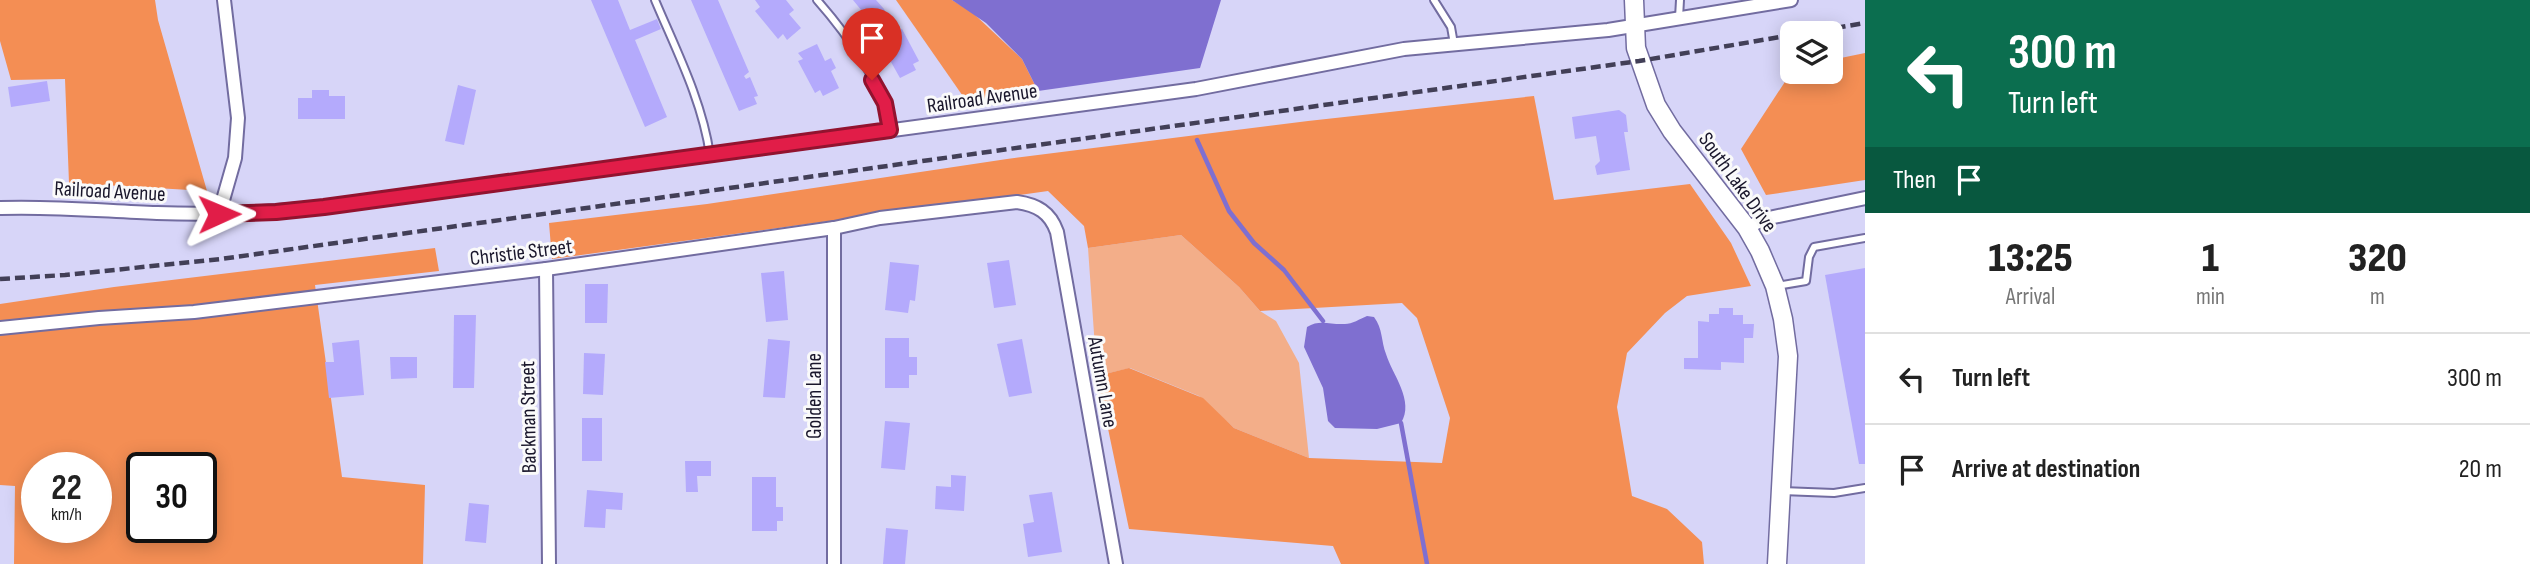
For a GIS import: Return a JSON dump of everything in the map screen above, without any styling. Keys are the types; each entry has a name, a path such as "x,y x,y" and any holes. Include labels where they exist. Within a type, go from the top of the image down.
{"main road":[{"name":"South Lake Drive","path":"1633,0 1633,26 1642,68 1661,114 1747,228 1775,286 1788,356 1777,564"}],"street":[{"path":"219,214 235,159 238,118 224,0"},
{"name":"Railroad Avenue","path":"0,208 44,206 219,214 324,207 1196,89 1404,49 1633,26 1679,18 1714,6 1791,0"},
{"path":"1747,228 1764,219 1865,198"},
{"name":"Christie Street","path":"0,328 99,317 194,312 546,269 834,228 880,218 1017,202 1044,211"},
{"name":"Autumn Lane","path":"1044,211 1057,232 1116,564"},
{"name":"Golden Lane","path":"834,228 834,564"},
{"name":"Backman Street","path":"546,269 548,564"}],"lane":[{"path":"655,0 693,89 710,155"},
{"path":"817,0 846,36 885,103 890,130"},
{"path":"1434,0 1451,27 1454,44"},
{"path":"1679,18 1680,0"},
{"path":"1775,286 1805,281 1809,257 1814,247 1865,239"},
{"path":"1780,491 1834,493 1865,488"}],"shaded area":[{"path":"0,0 155,0 158,20 207,191 69,183 65,79 11,80 0,41"},
{"path":"896,0 952,0 973,13 1022,59 1038,91 967,102"},
{"path":"952,0 1221,0 1200,68 1038,91 1022,59 986,23"},
{"path":"1865,53 1865,180 1766,195 1741,149 1784,84 1843,84 1843,58"},
{"path":"1534,96 1554,200 1690,184 1731,243 1751,286 1687,296 1665,313 1627,353 1617,407 1632,496 1667,509 1702,542 1704,564 1341,564 1333,546 1129,529 1097,376 1129,368 1203,398 1234,428 1309,458 1442,463 1450,418 1417,318 1402,303 1260,311 1239,287 1181,235 1088,248 1084,226 1048,191 552,259 549,223 707,204 1007,159"},
{"path":"1181,235 1239,287 1260,311 1276,321 1299,363 1309,458 1234,428 1199,396 1130,368 1097,376 1088,248"},
{"path":"435,248 439,271 315,285 342,477 425,485 423,564 14,564 15,486 0,485 0,304 114,287"},
{"path":"1367,316 1374,317 1379,326 1386,354 1404,397 1405,415 1401,423 1377,429 1335,428 1328,421 1323,388 1304,347 1307,327 1321,323 1348,324"}],"building":[{"path":"591,0 618,0 630,30 657,19 661,29 635,40 667,117 645,127"},
{"path":"691,0 718,0 749,72 744,76 746,79 750,77 758,96 754,97 757,104 739,111"},
{"path":"755,0 786,0 794,10 789,14 801,28 787,40 783,34 778,39 755,11 760,7"},
{"path":"853,0 876,0 896,32 902,29 919,61 913,64 916,70 900,78 891,62 886,64 880,54 886,51 877,34 880,33"},
{"path":"817,44 825,61 831,58 836,68 831,71 839,88 823,96 820,90 815,93 798,61 803,59 798,53"},
{"path":"47,81 50,101 11,107 8,87"},
{"path":"458,85 476,90 464,145 445,141"},
{"path":"312,90 329,90 329,96 345,96 345,119 298,119 298,98 312,98"},
{"path":"1619,110 1626,115 1628,132 1624,132 1630,170 1597,175 1595,166 1600,161 1596,136 1575,139 1572,117"},
{"path":"1009,260 1016,305 994,308 987,263"},
{"path":"890,262 919,265 915,301 910,300 908,313 885,310"},
{"path":"1865,268 1865,464 1859,464 1825,275"},
{"path":"784,271 788,320 766,322 761,273"},
{"path":"585,284 608,284 607,323 585,323"},
{"path":"1719,308 1733,308 1733,315 1743,315 1743,324 1754,324 1753,338 1744,338 1744,363 1721,362 1721,370 1684,369 1684,358 1698,358 1698,321 1709,322 1709,314 1719,314"},
{"path":"454,315 476,315 474,388 453,388"},
{"path":"885,338 909,338 909,357 917,357 917,375 909,375 909,388 885,388"},
{"path":"768,339 790,341 785,398 763,397"},
{"path":"1022,339 1032,393 1009,397 997,344"},
{"path":"359,340 364,395 329,398 325,362 334,362 332,343"},
{"path":"584,353 605,354 603,395 583,394"},
{"path":"390,357 417,357 417,378 391,379"},
{"path":"582,418 602,418 602,461 582,461"},
{"path":"885,421 910,423 905,470 881,468"},
{"path":"685,461 711,461 711,476 697,476 698,492 686,492"},
{"path":"951,475 966,476 964,511 935,509 936,486 951,487"},
{"path":"752,477 776,477 776,507 783,507 783,521 777,521 777,531 752,531"},
{"path":"587,490 623,493 622,510 606,509 605,528 584,527"},
{"path":"1052,492 1062,552 1028,557 1023,524 1034,522 1029,495"},
{"path":"469,503 489,505 486,543 465,541"},
{"path":"886,528 908,530 905,564 883,564"}],"waterway":[{"path":"1197,140 1229,211 1254,243 1284,270 1323,321"},
{"path":"1401,423 1427,564"}],"railway":[{"path":"1843,27 1865,23"},
{"path":"0,279 221,259 1639,61 1780,37"}],"route":[{"path":"219,214 324,207 890,130 888,110 872,80"}]}
